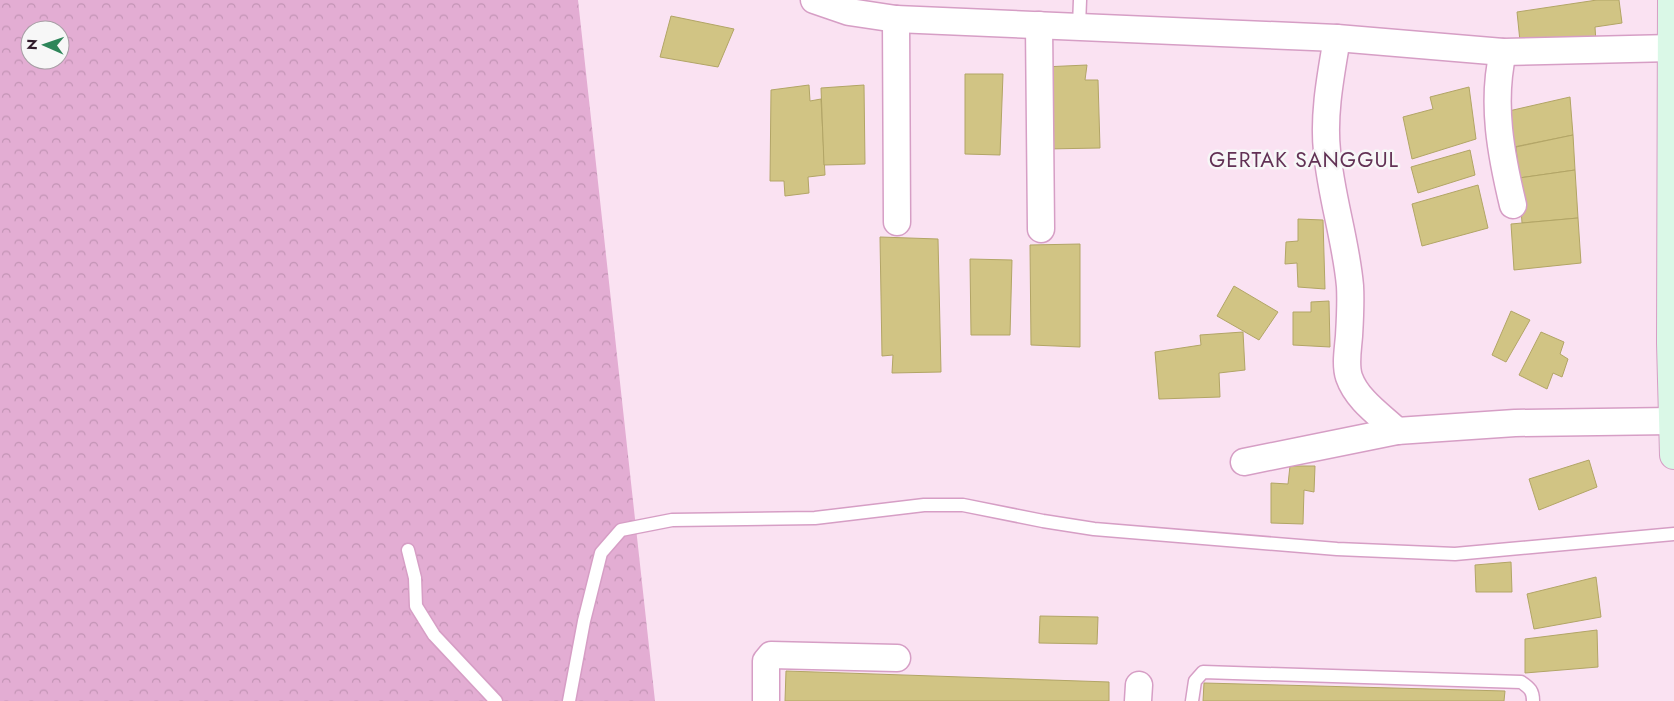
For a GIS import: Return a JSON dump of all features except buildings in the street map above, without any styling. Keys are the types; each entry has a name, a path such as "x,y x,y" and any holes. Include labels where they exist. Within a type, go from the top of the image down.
{"main road":[{"path":"1672,0 1672,421 1674,455"}],"street":[{"path":"814,0 849,12 896,19 1337,38 1503,52 1672,48"},
{"path":"896,19 897,222"},
{"path":"1039,26 1041,229"},
{"path":"1337,38 1326,129 1326,151 1346,251 1350,286 1349,376 1363,400 1397,431"},
{"path":"1503,52 1498,74 1497,94 1502,157 1513,205"},
{"path":"1244,462 1397,431 1515,422 1672,421"},
{"path":"766,701 766,661 771,654 897,658"}],"lane":[{"path":"1079,26 1080,0"},
{"path":"569,701 584,621 601,553 621,530 672,520 814,518 924,505 962,505 1043,522 1094,530 1337,549 1456,554 1674,534"},
{"path":"408,550 415,578 416,606 434,635 496,701"},
{"path":"1192,701 1194,681 1203,672 1522,682 1530,687 1533,692 1533,701"}],"green space":[{"path":"0,0 578,0 655,701 0,701"}],"district":[{"name":"GERTAK SANGGUL","path":"1304,160"}]}
